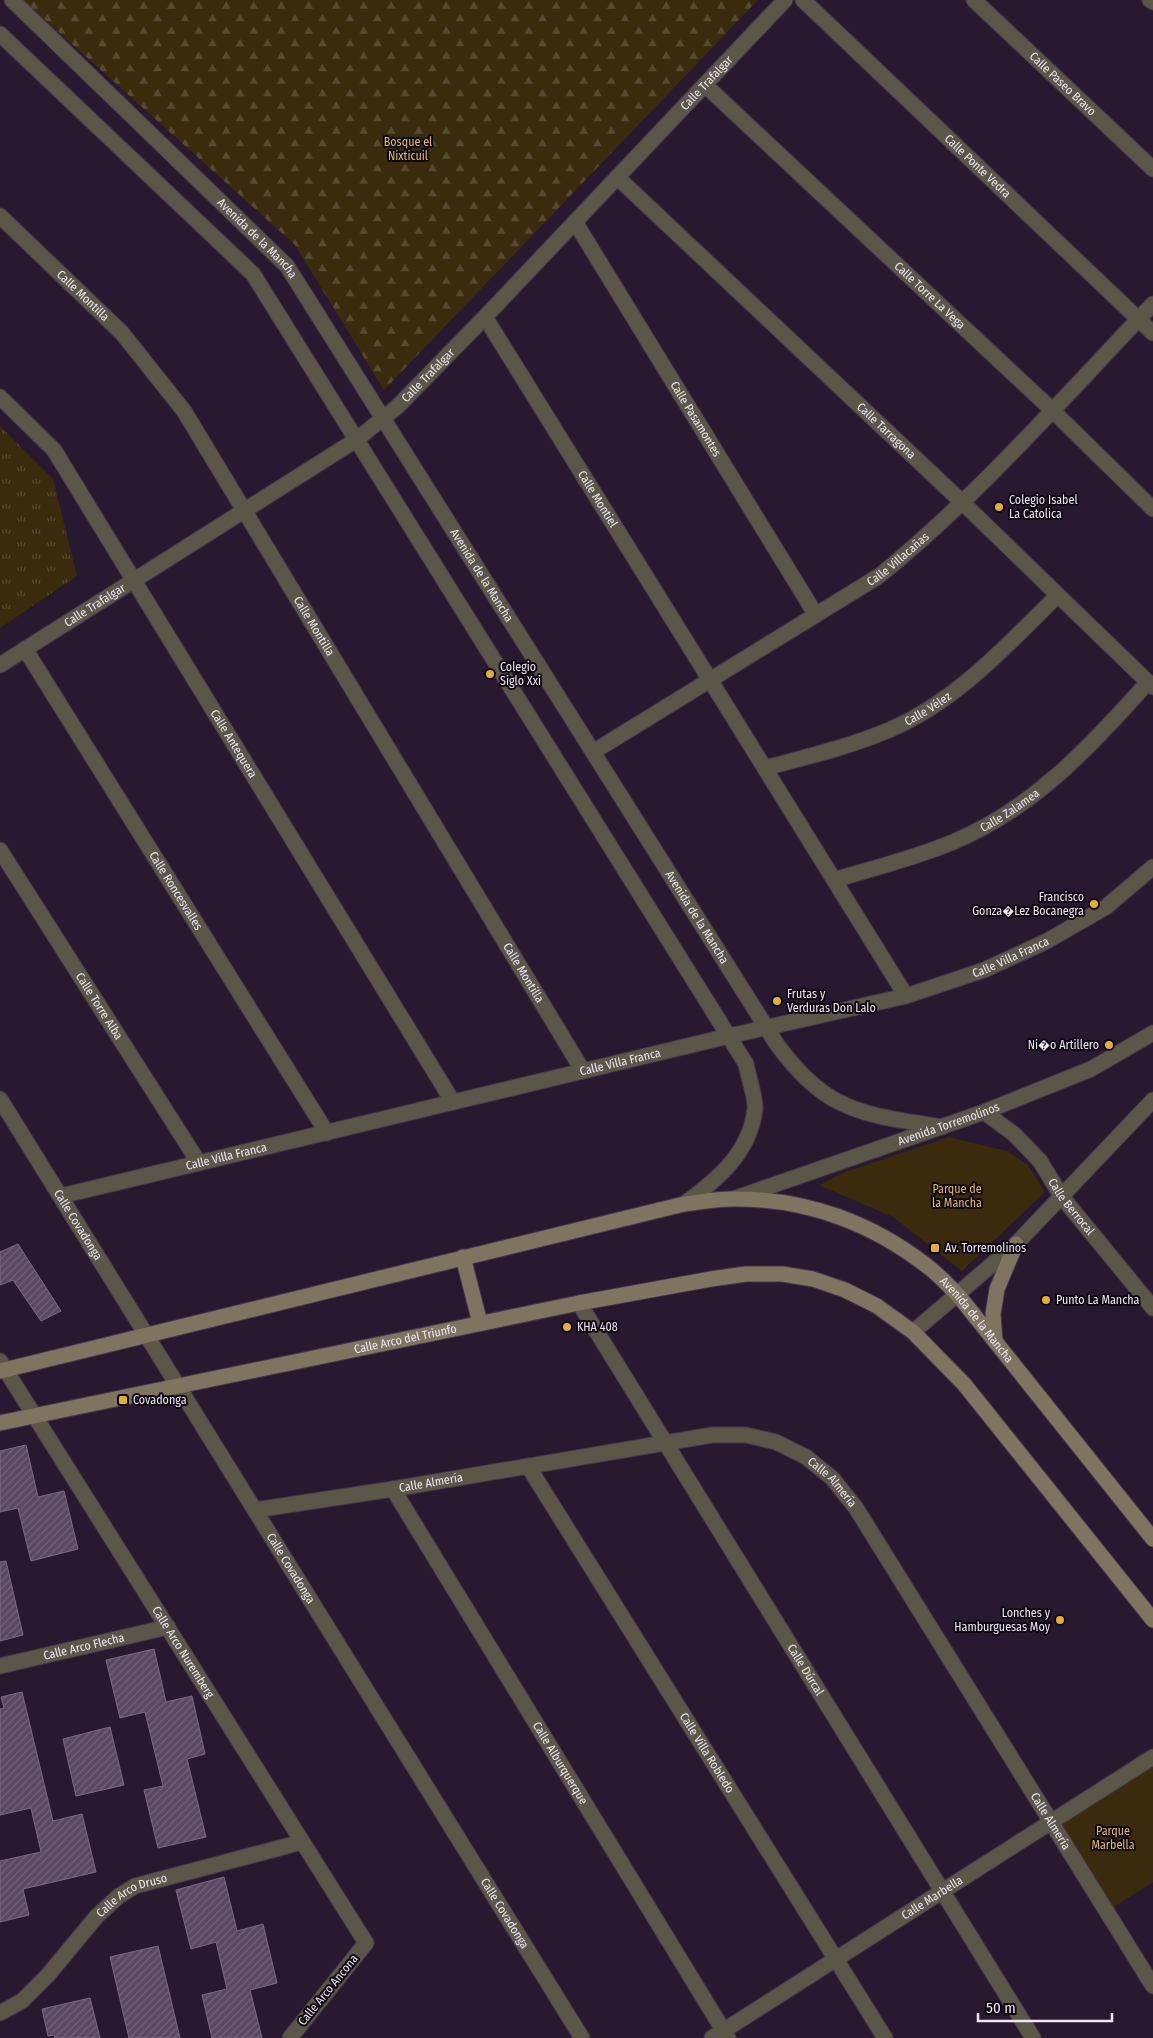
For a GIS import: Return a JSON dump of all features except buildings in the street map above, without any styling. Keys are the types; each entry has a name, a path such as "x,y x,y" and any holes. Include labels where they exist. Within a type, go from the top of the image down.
{"street":[{"name":"Avenida de la Mancha","path":"12,0 287,266 767,1028 792,1064 815,1086 840,1103 867,1113 942,1128"},
{"name":"Calle Trafalgar","path":"0,665 244,509 356,440 383,419 485,317 785,0"},
{"name":"Calle Ponte Vedra","path":"803,0 1153,333"},
{"name":"Calle Paseo Bravo","path":"974,0 1153,169"},
{"path":"0,34 253,274 746,1064 755,1108 746,1143 728,1169 710,1186 684,1204"},
{"name":"Calle Torre La Vega","path":"705,85 1052,410 1153,508"},
{"name":"Calle Tarragona","path":"618,177 963,503 1150,685"},
{"name":"Calle Montilla","path":"0,216 122,333 184,411 583,1071"},
{"name":"Calle Pasamontes","path":"575,222 816,615"},
{"name":"Calle Villacañas","path":"594,752 879,576 963,503 1153,304"},
{"name":"Calle Montiel","path":"485,317 906,996"},
{"name":"Calle Antequera","path":"0,396 54,450 453,1102"},
{"name":"Calle Vélez","path":"765,768 844,746 889,730 928,710 960,688 996,657 1058,595"},
{"name":"Calle Roncesvalles","path":"25,650 327,1132"},
{"name":"Calle Zalamea","path":"834,880 900,861 954,842 1001,817 1048,784 1094,742 1150,685"},
{"name":"Calle Torre Alba","path":"0,850 199,1163"},
{"name":"Calle Villa Franca","path":"61,1196 729,1036 906,996 984,970 1047,940 1106,906 1153,868"},
{"name":"Avenida Torremolinos","path":"736,1198 984,1112 1092,1069 1153,1032"},
{"name":"Calle Covadonga","path":"0,1098 582,2038"},
{"path":"1153,1101 1016,1244 913,1332 964,1384 1153,1620"},
{"name":"Calle Berrocal","path":"984,1112 1014,1134 1033,1154 1062,1196 1153,1308"},
{"name":"Avenida de la Mancha","path":"736,1198 786,1202 826,1212 861,1225 895,1242 922,1262 958,1295 1153,1539"},
{"path":"2,1368 147,1336 684,1204 736,1198"},
{"path":"995,1341 993,1314 998,1290 1016,1244"},
{"path":"463,1258 480,1323"},
{"name":"Calle Arco del Triunfo","path":"0,1423 579,1302 746,1274 782,1274 813,1279 846,1290 877,1306 913,1332"},
{"name":"Calle Dúrcal","path":"579,1302 1033,2038"},
{"name":"Calle Arco Nuremberg","path":"2,1368 168,1627 366,1943"},
{"name":"Calle Almería","path":"255,1510 394,1489 712,1435 746,1435 776,1442 806,1457 832,1478 856,1508 1153,1986"},
{"name":"Calle Villa Robledo","path":"528,1466 885,2038"},
{"name":"Calle Alburquerque","path":"394,1489 721,2036"},
{"name":"Calle Arco Flecha","path":"0,1666 168,1627"},
{"name":"Calle Marbella","path":"721,2036 1153,1757"},
{"name":"Calle Arco Druso","path":"0,2013 22,2001 48,1975 97,1916 119,1896 135,1886 302,1842"},
{"name":"Calle Arco Ancona","path":"290,2038 366,1943"}],"green space":[{"name":"Bosque el Nixticuil","path":"23,0 758,0 384,390 295,245"},
{"path":"0,426 53,479 77,576 0,628"},
{"name":"Parque de la Mancha","path":"949,1137 1007,1151 1028,1165 1045,1192 962,1271 893,1217 819,1185 845,1172"},
{"name":"Parque Marbella","path":"1153,1766 1153,1882 1112,1908 1058,1827"}],"place":[{"name":"Colegio Isabel La Catolica","path":"999,507"},
{"name":"Colegio Siglo Xxi","path":"490,674"},
{"name":"Francisco Gonza�Lez Bocanegra","path":"1094,904"},
{"name":"Frutas y Verduras Don Lalo","path":"777,1001"},
{"name":"Ni�o Artillero","path":"1109,1045"},
{"name":"Av. Torremolinos","path":"935,1248"},
{"name":"Punto La Mancha","path":"1046,1300"},
{"name":"KHA 408","path":"567,1327"},
{"name":"Covadonga","path":"123,1400"},
{"name":"Lonches y Hamburguesas Moy","path":"1060,1620"}]}
